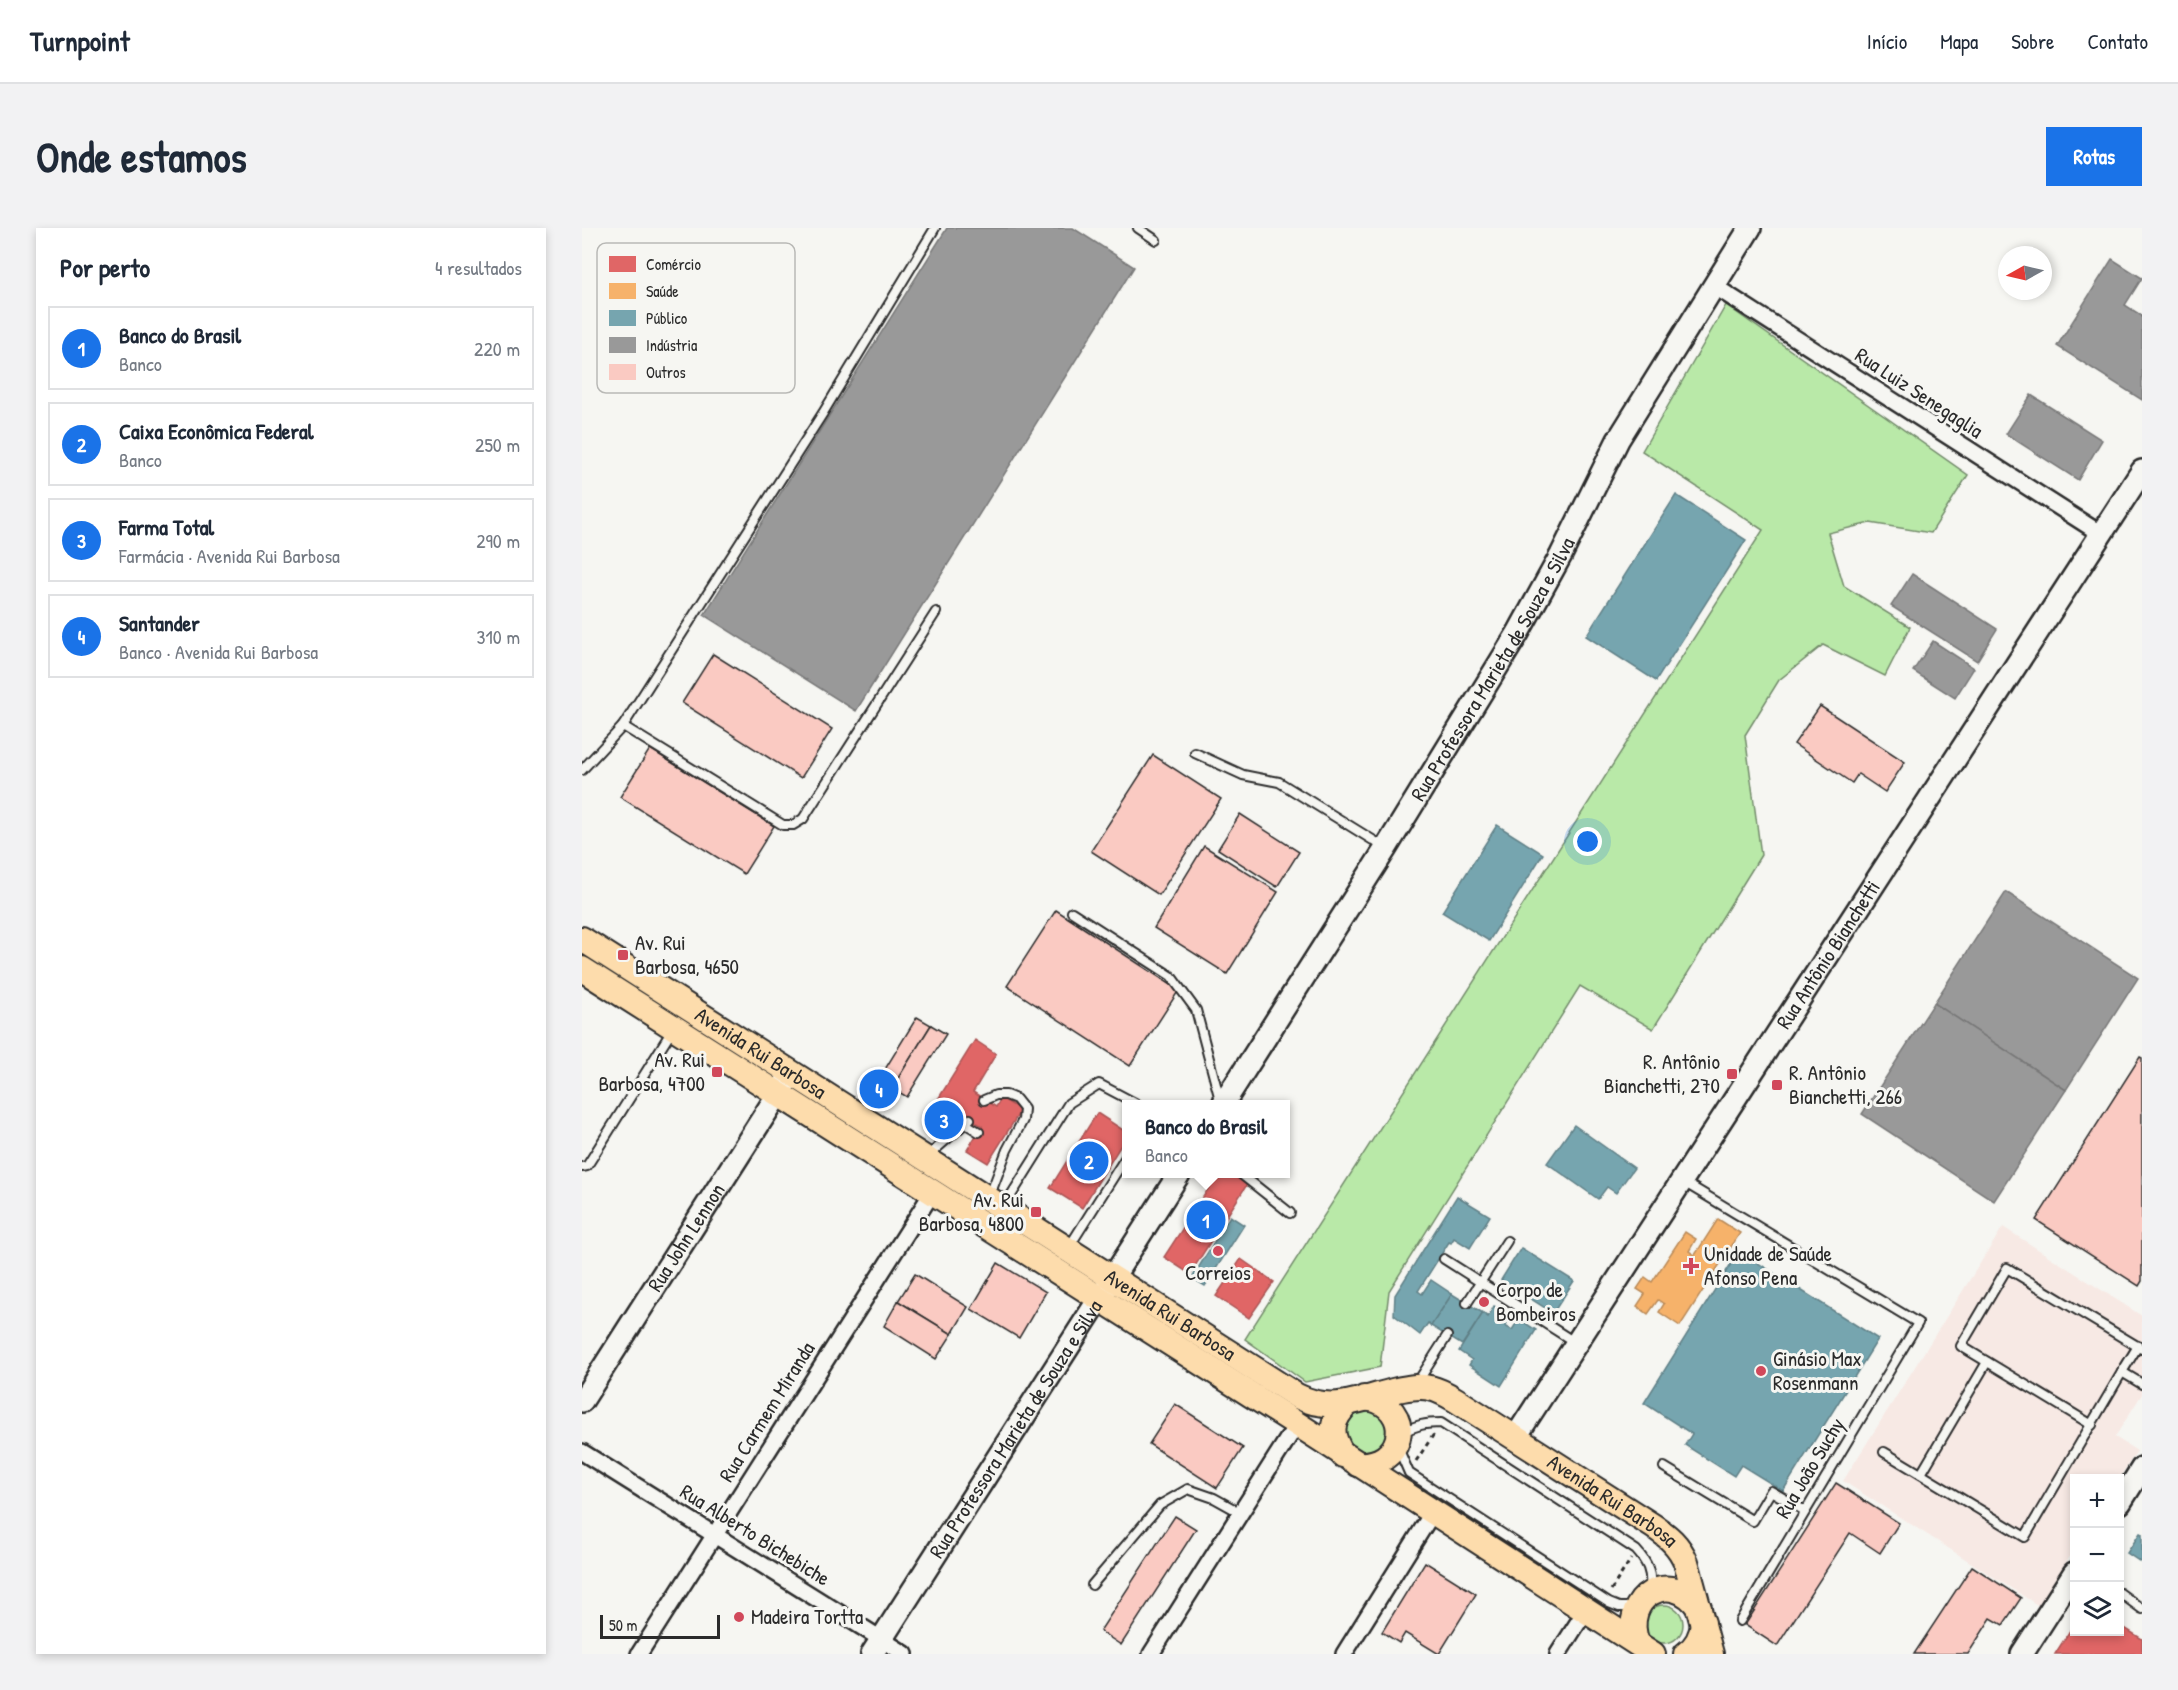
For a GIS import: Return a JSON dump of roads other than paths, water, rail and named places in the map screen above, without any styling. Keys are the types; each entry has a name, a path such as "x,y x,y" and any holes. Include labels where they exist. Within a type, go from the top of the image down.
{"main road":[{"name":"Avenida Rui Barbosa","path":"582,939 932,1193 1645,1648"},
{"name":"Avenida Rui Barbosa","path":"582,969 674,1027 925,1159 1111,1279 1313,1404 1330,1406 1414,1387 1429,1387 1441,1391 1653,1526 1674,1542 1686,1562 1711,1654"},
{"path":"1356,1401 1378,1401 1390,1409 1397,1421 1398,1439 1391,1453 1381,1461 1370,1465 1350,1459 1335,1443 1333,1428 1338,1414 1356,1401"},
{"path":"1645,1648 1633,1631 1632,1619 1643,1601 1668,1588 1677,1590 1693,1600 1701,1615 1700,1638 1696,1646 1686,1654"}],"street":[{"name":"Rua Professora Marieta de Souza e Silva","path":"1225,1100 1386,848 1518,633 1561,555 1617,440 1750,228"},
{"name":"Rua Luiz Senegaglia","path":"1714,286 2101,534"},
{"name":"Rua Antônio Bianchetti","path":"1515,1438 2142,471"},
{"name":"Rua John Lennon","path":"582,1401 784,1084"},
{"name":"Rua Professora Marieta de Souza e Silva","path":"876,1647 1176,1178"},
{"name":"Rua Carmem Miranda","path":"639,1654 932,1193"},
{"path":"1151,1654 1297,1424"},
{"name":"Rua Alberto Bichebiche","path":"582,1452 714,1535 876,1647 905,1654"},
{"path":"2124,1497 2142,1468"},
{"path":"1344,1654 1433,1512"},
{"path":"2022,1654 2070,1579"},
{"path":"1558,1654 1586,1610"}],"lane":[{"path":"582,770 623,726 823,413 935,228"},
{"path":"1138,228 1156,240"},
{"path":"623,726 783,825 792,825 803,819 936,612"},
{"path":"1195,753 1243,776 1279,782 1386,848"},
{"path":"1072,912 1171,976 1196,1010 1221,1100"},
{"path":"582,1167 587,1166 674,1027"},
{"path":"995,1204 1069,1103 1099,1084 1129,1100"},
{"path":"984,1100 996,1095 1006,1095 1016,1099 1023,1109 1023,1120 1003,1148 995,1204"},
{"path":"925,1159 968,1121 979,1132"},
{"path":"1066,1250 1122,1163"},
{"path":"1247,1178 1290,1213"},
{"name":"Rua João Suchy","path":"1682,1181 1918,1323 1740,1621"},
{"path":"1467,1303 1507,1241"},
{"path":"1444,1259 1577,1344"},
{"path":"1884,1452 2025,1537 2092,1425 2122,1372 2140,1348 2007,1268 1961,1346 2092,1425"},
{"path":"1414,1387 1447,1336"},
{"path":"1921,1474 1987,1362"},
{"path":"2122,1372 2142,1384"},
{"path":"1426,1423 1441,1423 1636,1550 1647,1562 1651,1577 1643,1601 1619,1607 1609,1603 1409,1473 1399,1454 1398,1439 1412,1427 1426,1423"},
{"path":"1664,1467 1753,1521 1771,1491 1805,1512"},
{"path":"1092,1585 1160,1505 1188,1489 1214,1498 1241,1513"},
{"path":"2124,1596 2142,1609"}],"place":[{"name":"Av. Rui Barbosa, 4650","path":"623,955"},
{"name":"Av. Rui Barbosa, 4700","path":"717,1072"},
{"name":"R. Antônio Bianchetti, 270","path":"1732,1074"},
{"name":"R. Antônio Bianchetti, 266","path":"1777,1085"},
{"name":"Santander","path":"879,1089"},
{"name":"Farma Total","path":"944,1120"},
{"name":"Caixa Econômica Federal","path":"1089,1161"},
{"name":"Av. Rui Barbosa, 4800","path":"1036,1212"},
{"name":"Banco do Brasil","path":"1206,1220"},
{"name":"Correios","path":"1218,1251"},
{"name":"Unidade de Saúde Afonso Pena","path":"1691,1266"},
{"name":"Corpo de Bombeiros","path":"1484,1302"},
{"name":"Ginásio Max Rosenmann","path":"1761,1371"},
{"name":"Madeira Tortta","path":"739,1617"}]}
